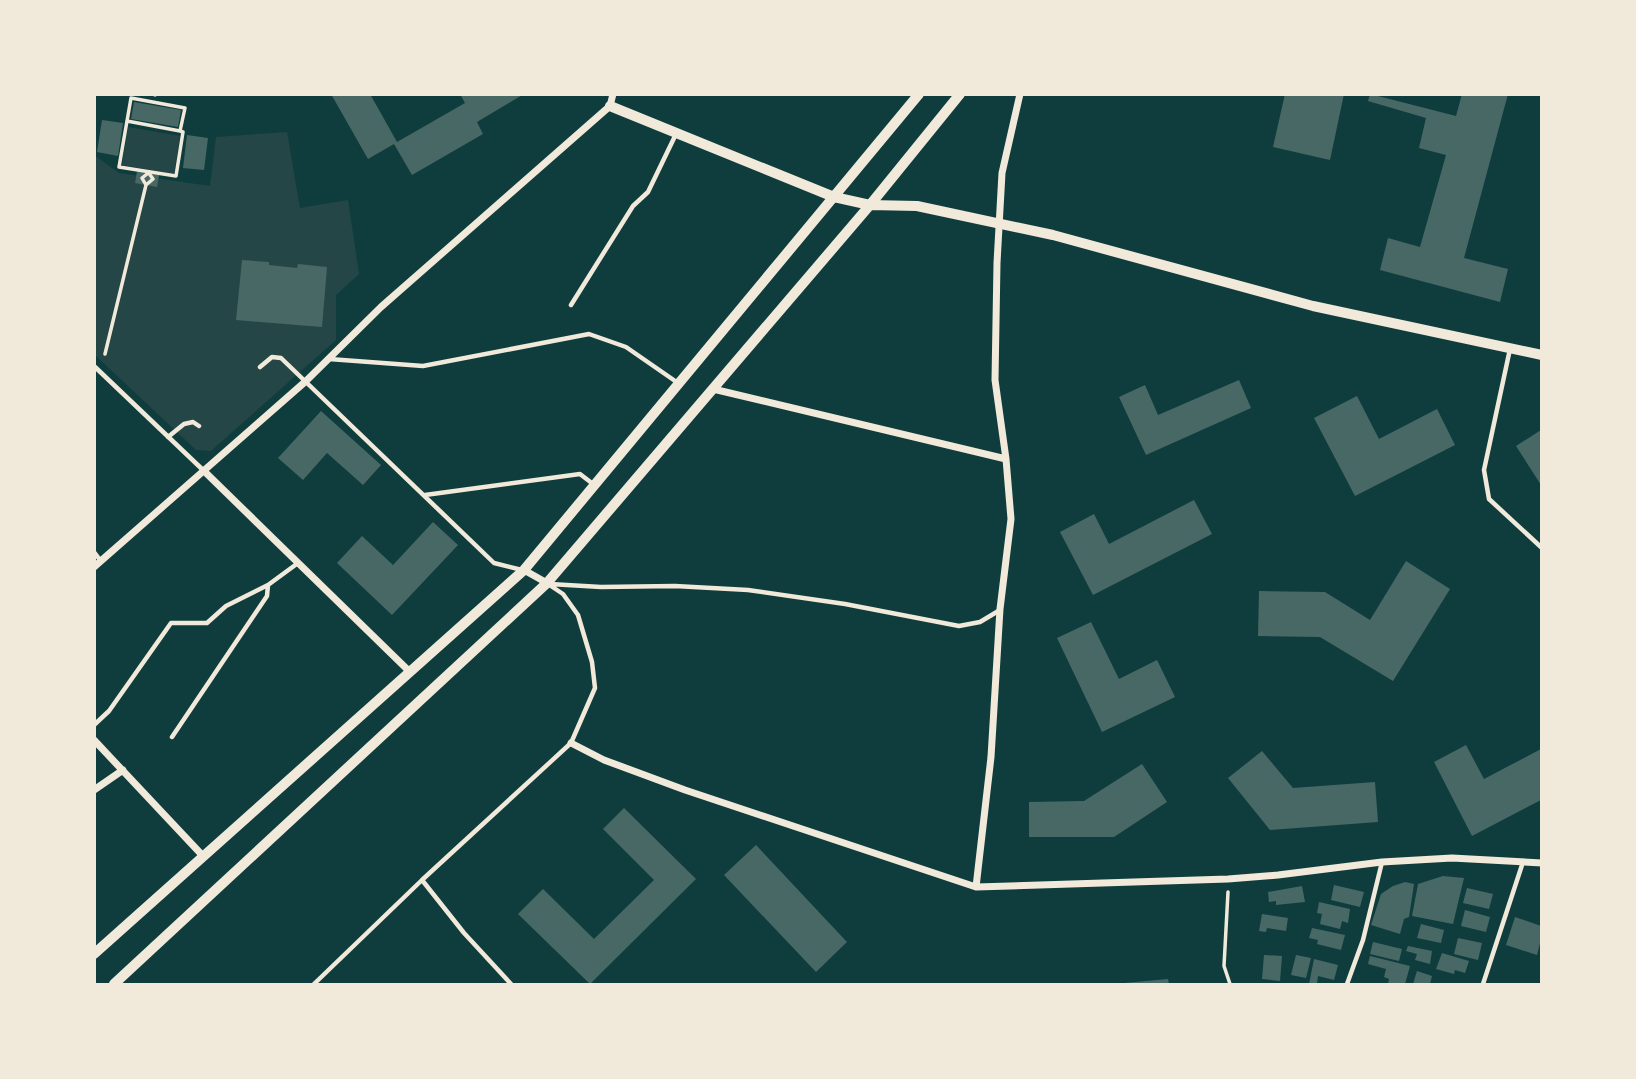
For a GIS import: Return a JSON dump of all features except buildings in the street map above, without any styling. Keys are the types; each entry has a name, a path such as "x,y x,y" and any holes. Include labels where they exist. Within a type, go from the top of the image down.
{"street":[{"path":"94,954 523,570 919,94"},
{"path":"114,985 547,583 870,205 960,94"},
{"path":"976,887 991,757 1000,609 1011,519 995,380 997,264 1002,173 1020,94"},
{"path":"98,564 306,381 381,306 612,100 676,133 834,197 870,205 917,206 1053,235 1313,306 1542,355"},
{"path":"713,389 1006,459"},
{"path":"204,471 410,672"},
{"path":"523,570 547,583"},
{"path":"94,740 203,856"},
{"path":"571,743 604,760 685,790 976,887 1228,879 1382,862 1452,858 1542,863"},
{"path":"94,790 123,770"}],"lane":[{"path":"571,305 633,206 648,192 676,133"},
{"path":"328,359 423,366 589,334 626,347 679,384"},
{"path":"1510,349 1484,470 1489,499 1542,548"},
{"path":"260,367 272,357 281,358 494,563 523,570"},
{"path":"94,366 204,471"},
{"path":"168,437 184,424 193,422 199,426"},
{"path":"424,495 580,474 594,485"},
{"path":"94,552 98,564"},
{"path":"94,725 109,711 171,623 207,623 226,606 268,585 298,563"},
{"path":"547,583 601,587 675,586 748,590 845,604 959,626 980,622 1000,609"},
{"path":"314,985 422,880 571,743 595,688 592,662 578,615 564,594 547,583"},
{"path":"173,737 267,596 268,585"},
{"path":"1483,985 1524,861"},
{"path":"1347,985 1363,940 1382,862"},
{"path":"422,880 464,933 511,985"}],"path":[{"path":"127,121 180,131 183,131 176,176 119,167 127,121 131,98 154,97 185,108 180,131"},
{"path":"105,354 146,185 153,179 148,172"},
{"path":"146,185 142,178 148,172"},
{"path":"1228,879 1224,966 1230,985"}],"shaded area":[{"path":"128,127 180,136 174,174 122,165"},
{"path":"287,132 300,208 348,200 359,274 336,295 336,340 211,451 196,450 95,355 94,155 119,173 210,186 216,137"}]}
